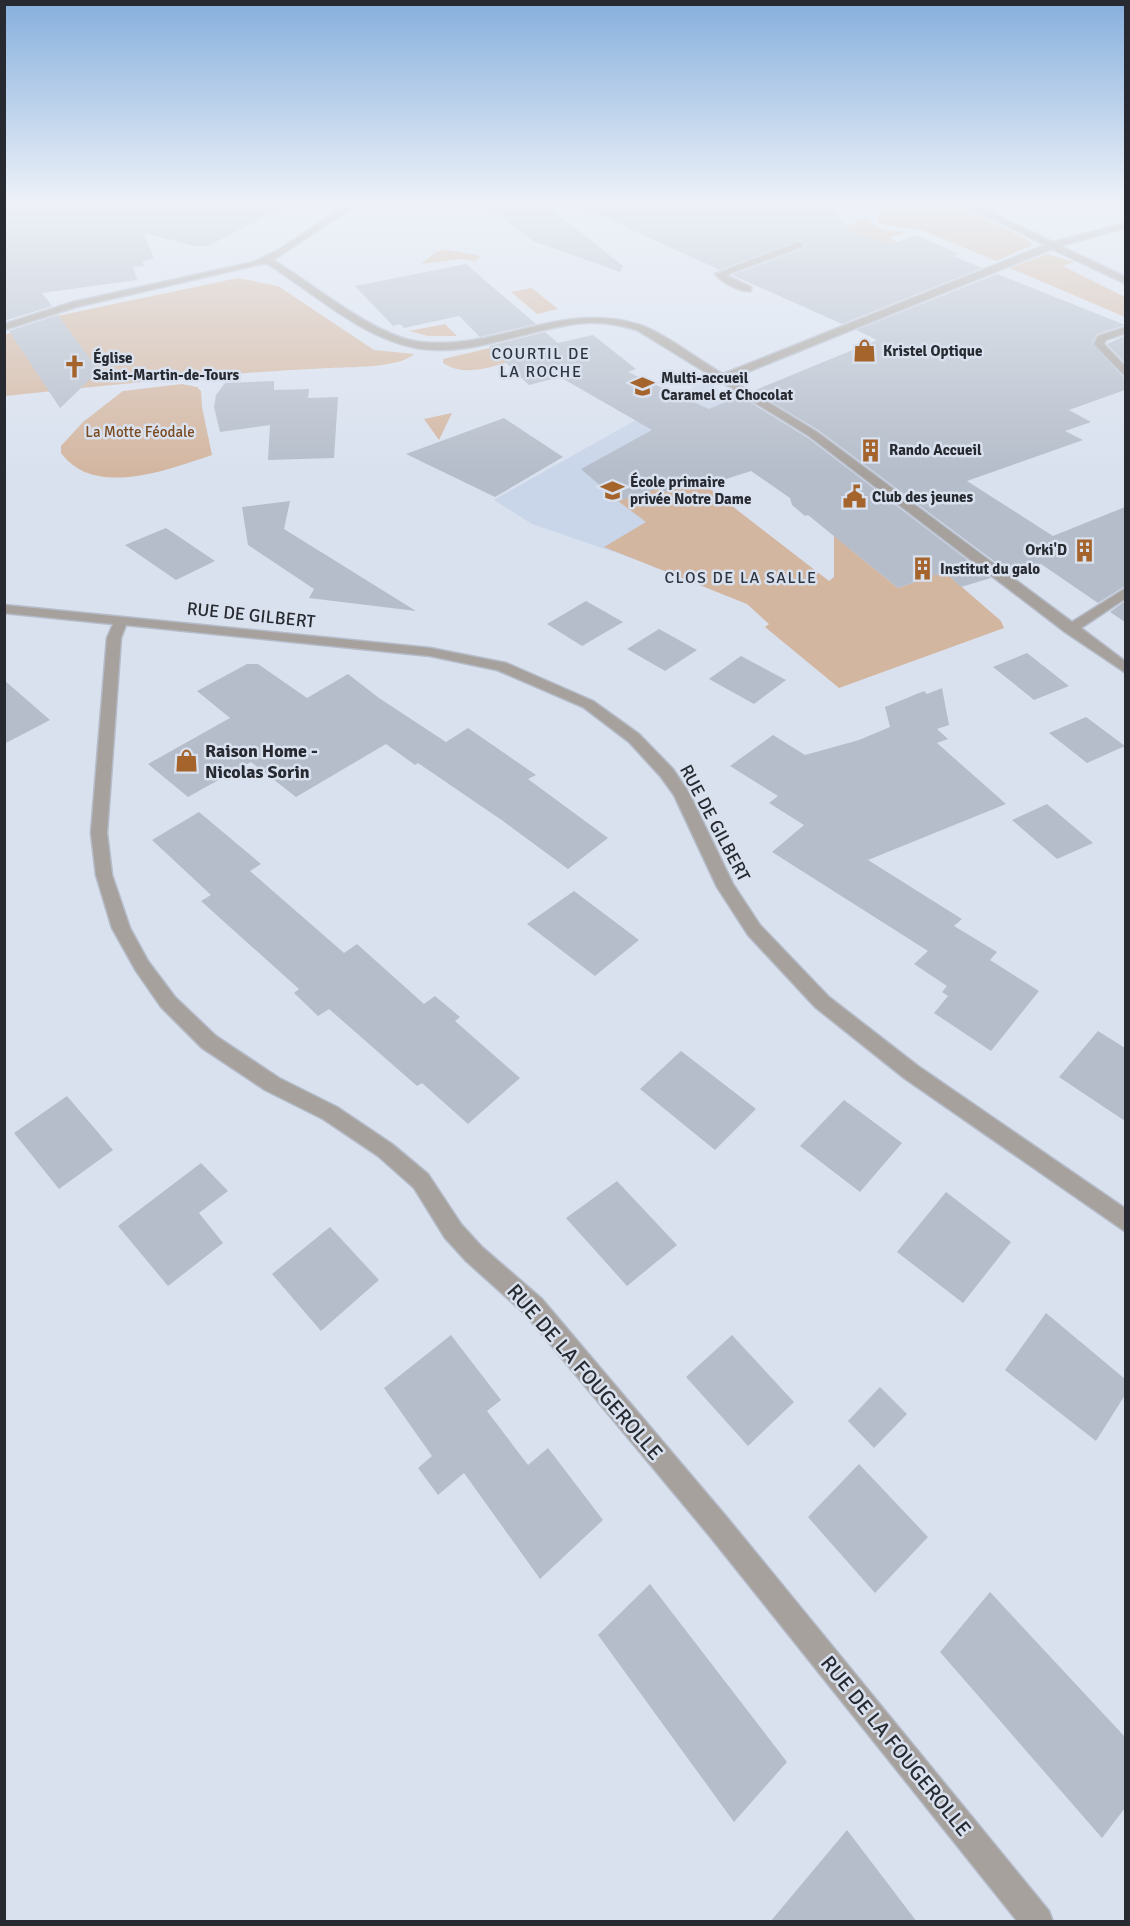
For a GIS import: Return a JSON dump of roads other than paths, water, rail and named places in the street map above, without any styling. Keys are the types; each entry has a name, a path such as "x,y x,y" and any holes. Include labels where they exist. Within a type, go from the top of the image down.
{"street":[{"path":"4,327 73,305 137,292"},
{"path":"317,292 379,332 407,343 448,346 559,323 591,320 618,322 640,328 813,434 1125,669"},
{"path":"723,378 937,292"},
{"path":"1125,330 1102,338 1099,344 1125,374"},
{"path":"1070,629 1125,592"},
{"name":"RUE DE GILBERT","path":"4,609 430,652 468,658 530,677 588,704 634,738 667,773 681,793 726,887 754,930 822,1002 930,1085 1125,1222"},
{"name":"RUE DE LA FOUGEROLLE","path":"121,622 114,638 99,833 108,886 122,928 142,966 168,1002 209,1042 272,1084 330,1113 385,1150 422,1181 438,1211 453,1231 474,1254 534,1307 729,1539 1038,1922"}],"place":[{"name":"Kristel Optique","path":"865,351"},
{"name":"Église Saint-Martin-de-Tours","path":"75,367"},
{"name":"Multi-accueil Caramel et Chocolat","path":"643,387"},
{"name":"Rando Accueil","path":"871,450"},
{"name":"École primaire privée Notre Dame","path":"612,491"},
{"name":"Club des jeunes","path":"854,497"},
{"name":"Orki'D","path":"1085,550"},
{"name":"Institut du galo","path":"922,569"},
{"name":"Raison Home - Nicolas Sorin","path":"187,761"}],"district":[{"name":"COURTIL DE LA ROCHE","path":"541,362"},
{"name":"CLOS DE LA SALLE","path":"741,577"}],"park label":[{"name":"La Motte Féodale","path":"140,432"}]}
